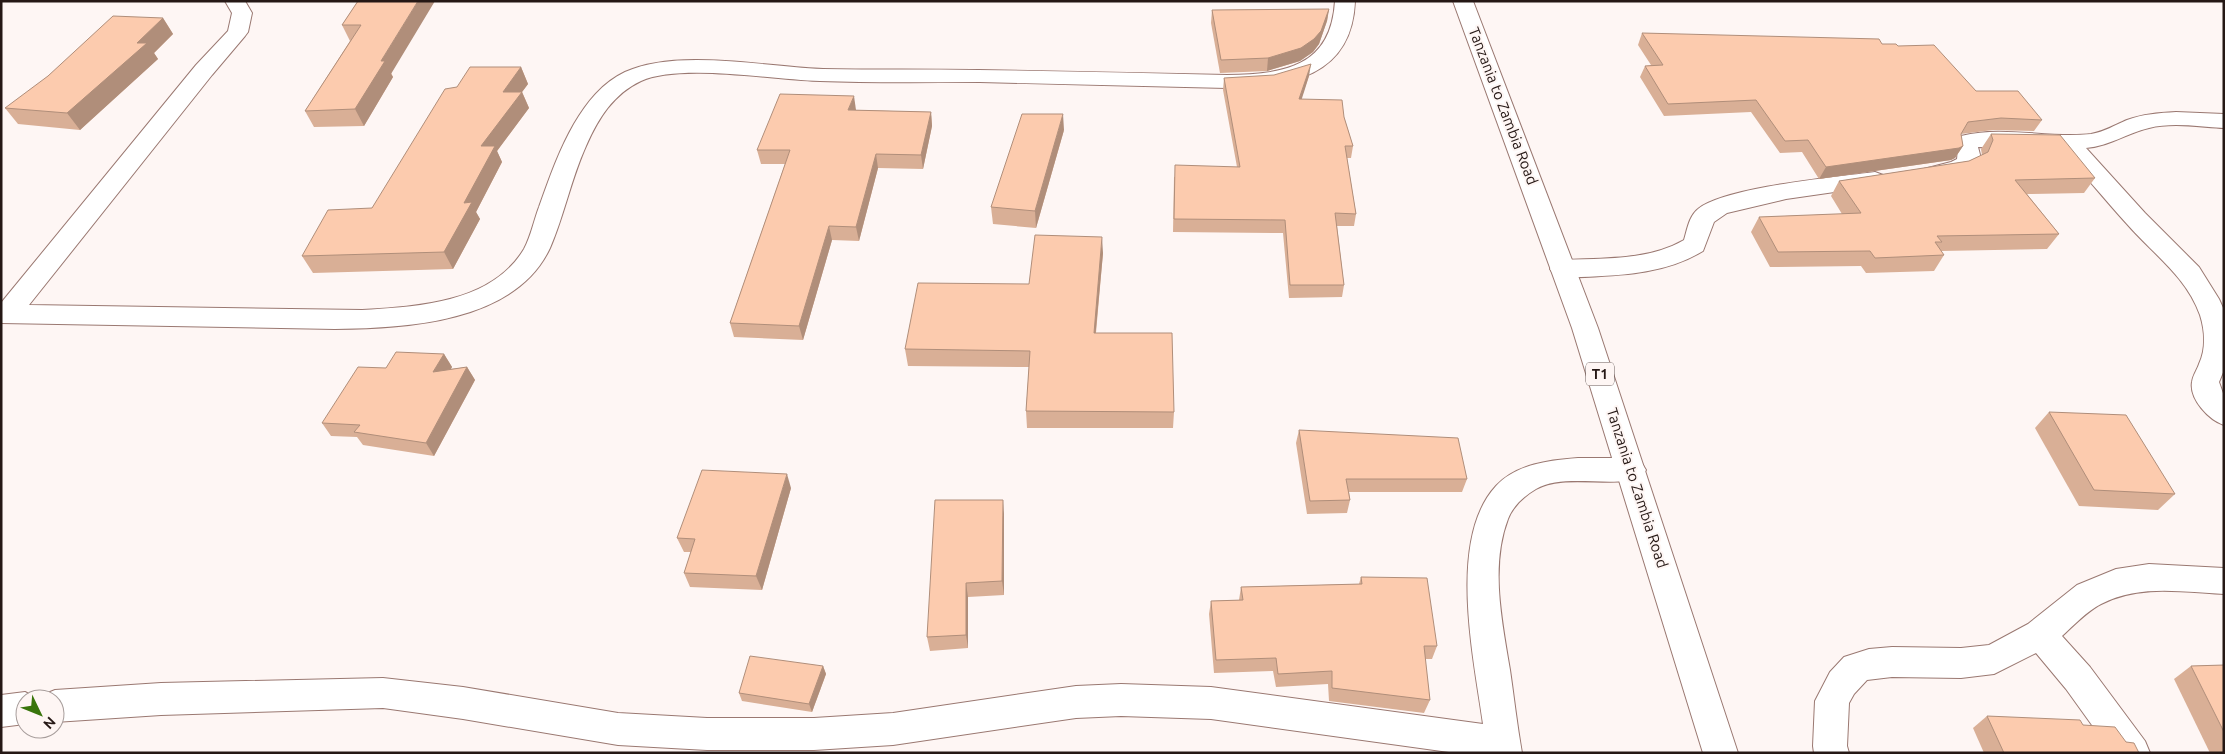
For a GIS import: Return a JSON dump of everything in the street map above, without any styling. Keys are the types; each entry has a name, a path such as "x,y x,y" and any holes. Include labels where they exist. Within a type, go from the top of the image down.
{"main road":[{"path":"4,314 204,70 238,32 242,22 242,12 235,1"},
{"path":"4,314 344,320 409,316 471,302 518,274 529,262 537,248 563,174 587,120 596,105 612,89 621,82 635,76 676,68 700,68 799,74 981,76 1067,80 1262,79 1307,68 1323,59 1344,22 1345,1"},
{"name":"Tanzania to Zambia Road","path":"1463,1 1586,328 1721,753"},
{"path":"1563,269 1633,264 1669,258 1694,245 1706,215 1715,208 1724,205 1764,196 1958,168 1968,162 1969,155 1966,148 1969,142 2003,139 2067,143 2109,137 2146,121 2224,121"},
{"path":"2067,143 2098,174 2136,218 2189,270 2204,292 2218,332 2217,348 2206,380 2206,389 2210,398 2224,414"},
{"path":"65,705 189,698 383,693 464,703 618,730 707,734 814,734 893,729 1076,702 1121,700 1211,703 1504,748 1484,610 1484,552 1496,509 1514,487 1526,480 1541,475 1566,472 1631,470"},
{"path":"1832,753 1830,746 1832,701 1842,683 1856,668 1869,664 1892,662 1961,663 1994,659 2040,634 2088,595 2108,584 2149,577 2224,581"},
{"path":"2040,634 2078,678 2133,753"},
{"path":"1,711 15,709"}],"building":[{"path":"358,1 418,1 381,61 385,61 355,109 305,111 361,25 342,25"},
{"path":"1329,9 1321,31 1314,39 1301,48 1268,58 1221,60 1212,10"},
{"path":"113,16 163,18 137,43 147,43 67,113 5,108 48,76"},
{"path":"1642,33 1879,39 1882,44 1896,44 1898,46 1934,45 1976,91 2018,91 2042,120 2001,118 1968,122 1961,134 1963,146 1959,148 1826,167 1808,140 1785,141 1756,100 1668,104 1645,66 1663,65"},
{"path":"1311,64 1299,99 1342,100 1344,117 1353,146 1345,146 1356,214 1335,213 1344,285 1290,285 1285,220 1174,219 1175,165 1240,167 1224,78 1274,75"},
{"path":"470,67 521,67 503,92 522,92 481,146 495,146 464,203 472,202 444,252 302,256 328,210 372,208 445,89 457,87"},
{"path":"780,94 854,96 848,110 931,112 921,155 876,154 856,227 829,226 799,326 730,323 790,150 757,150"},
{"path":"1022,114 1063,114 1035,211 991,207"},
{"path":"1991,134 2060,135 2095,178 2015,180 2059,234 1937,236 1942,242 1935,242 1944,255 1875,258 1870,251 1778,252 1759,217 1861,213 1839,181 1969,161 1988,152 1993,140"},
{"path":"1035,235 1102,237 1094,333 1172,333 1174,412 1026,411 1030,351 905,349 918,283 1029,284"},
{"path":"396,352 444,354 433,372 467,367 426,443 354,432 360,425 322,423 358,367 386,368"},
{"path":"2049,412 2126,415 2175,494 2094,490"},
{"path":"1299,430 1458,438 1467,479 1346,479 1350,500 1310,501"},
{"path":"702,470 787,474 756,576 684,573 695,539 677,538"},
{"path":"935,500 1003,500 1002,581 966,583 966,635 927,637"},
{"path":"1361,577 1427,578 1437,646 1424,646 1430,700 1332,688 1332,671 1278,674 1276,658 1216,660 1211,601 1243,600 1241,587 1362,584"},
{"path":"750,656 823,666 809,704 739,693"},
{"path":"2224,665 2224,732 2191,666"},
{"path":"1987,716 2080,720 2083,725 2115,727 2126,742 2134,743 2139,753 2004,753"}]}
